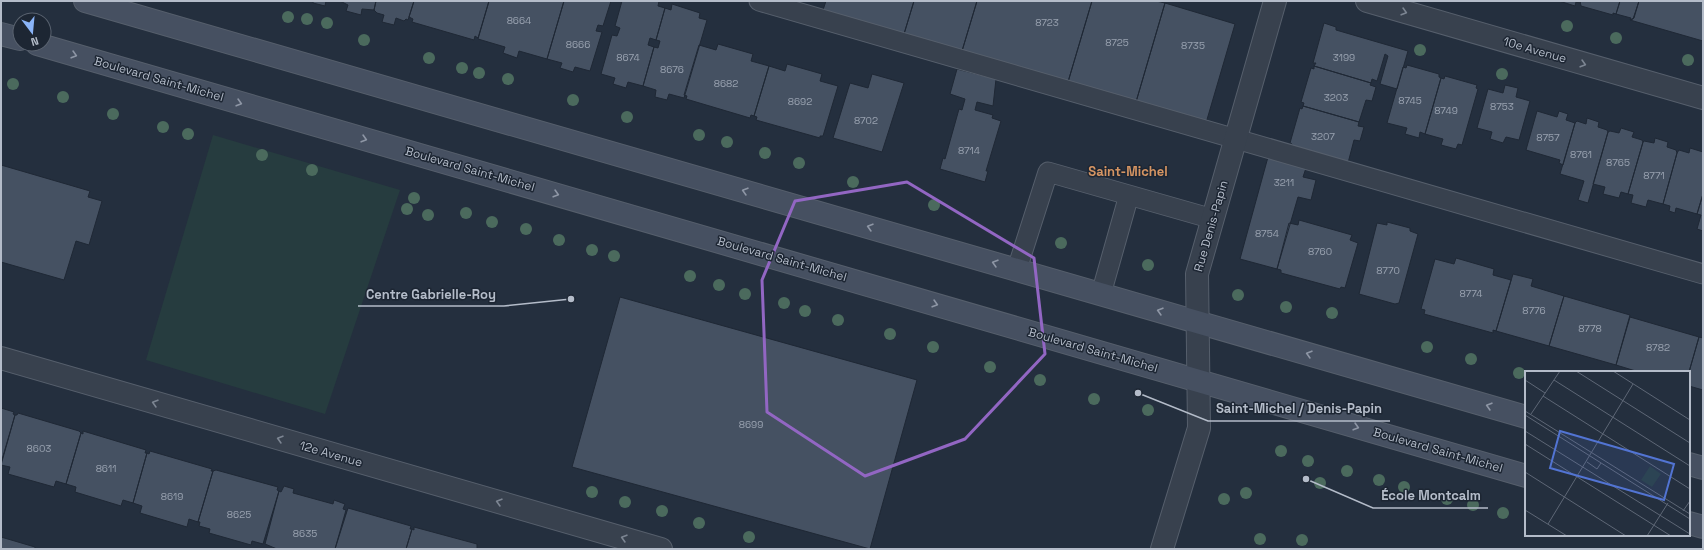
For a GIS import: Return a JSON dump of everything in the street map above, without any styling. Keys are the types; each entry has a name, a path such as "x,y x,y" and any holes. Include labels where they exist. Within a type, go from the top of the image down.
{"main road":[{"path":"85,1 1525,417"},
{"path":"1,34 12,37"},
{"name":"Boulevard Saint-Michel","path":"52,48 1525,476"},
{"path":"1690,464 1703,468"},
{"path":"1690,523 1703,527"}],"street":[{"name":"Rue Denis-Papin","path":"1162,549 1199,428 1197,274 1275,1"},
{"name":"10e Avenue","path":"1367,1 1703,98"},
{"name":"12e Avenue","path":"1,358 661,549"}],"lane":[{"path":"759,1 1703,274"},
{"path":"1017,269 1048,172 1213,219"},
{"path":"1101,294 1129,195"}],"highlighted area":[{"path":"907,182 1034,258 1045,354 965,439 865,476 767,412 762,280 795,201"}],"green space":[{"path":"213,135 400,190 325,414 146,360"}],"building":[{"path":"313,1 326,1 325,6 313,3"},
{"path":"340,1 376,1 374,10 362,9 361,15 346,11 348,5"},
{"path":"376,1 414,1 408,20 406,19 404,21 396,18 394,25 382,22 384,15 377,13 374,10"},
{"path":"414,1 489,1 478,38 475,36 474,40 412,22 413,19 409,17"},
{"path":"489,1 564,1 547,59 519,51 517,58 503,53 505,47 478,39"},
{"path":"564,1 611,1 603,26 598,25 596,31 602,32 590,71 575,67 573,72 560,68 562,63 547,59"},
{"path":"622,1 659,1 658,6 665,8 656,40 650,38 648,45 654,47 643,86 628,82 626,88 613,84 615,78 601,74 612,35 617,36 620,28 615,26"},
{"path":"826,1 914,1 904,34 823,10"},
{"path":"914,1 977,1 962,51 904,34"},
{"path":"977,1 1092,1 1068,82 962,51"},
{"path":"1092,1 1156,1 1165,3 1136,102 1068,82"},
{"path":"1559,1 1580,1 1580,3 1576,2 1575,6"},
{"path":"1580,1 1620,1 1616,14 1613,13 1613,15 1581,6"},
{"path":"1620,1 1639,1 1633,19 1630,20 1631,18 1616,14"},
{"path":"1639,1 1703,1 1703,41 1630,20 1634,18"},
{"path":"1165,3 1235,24 1206,123 1136,102"},
{"path":"672,4 700,13 699,18 707,20 684,98 669,94 667,100 655,97 656,90 643,86 654,47 658,48 660,41 656,40 665,8 671,10"},
{"path":"1324,23 1336,27 1336,30 1408,51 1397,89 1380,84 1388,56 1385,54 1377,81 1372,79 1371,83 1314,66 1316,63 1313,63"},
{"path":"718,44 753,54 751,61 769,66 754,116 751,115 750,118 686,99 687,96 684,95 699,45 716,50"},
{"path":"787,64 822,74 820,81 838,86 823,136 820,136 820,138 756,120 757,117 754,116 769,66 785,71"},
{"path":"1407,65 1439,74 1439,77 1441,78 1425,134 1420,132 1419,138 1405,134 1407,128 1387,123 1403,67 1406,68"},
{"path":"1314,66 1371,83 1370,85 1376,87 1372,101 1366,100 1359,122 1303,106 1304,103 1301,102 1311,68 1314,69"},
{"path":"957,69 996,79 993,106 977,102 975,110 993,115 992,118 1001,121 986,171 988,171 985,182 940,169 943,158 945,159 959,109 962,110 965,99 950,94"},
{"path":"872,74 904,83 882,152 833,138 850,83 868,88"},
{"path":"1445,76 1477,85 1476,88 1478,89 1462,145 1458,144 1456,149 1441,145 1443,139 1425,134 1441,78 1444,79"},
{"path":"1505,85 1518,88 1516,97 1530,101 1519,140 1506,137 1503,143 1490,139 1492,132 1477,128 1488,89 1503,93"},
{"path":"1303,106 1359,122 1358,126 1364,127 1360,141 1354,140 1348,163 1292,146 1290,143 1300,108 1302,109"},
{"path":"1537,111 1557,117 1559,111 1568,114 1566,120 1575,123 1563,165 1559,163 1560,160 1526,150"},
{"path":"1587,118 1599,122 1598,127 1607,130 1608,132 1588,203 1578,200 1584,181 1560,174 1575,123 1577,121 1586,124"},
{"path":"1621,128 1634,132 1632,137 1642,140 1643,142 1628,194 1621,192 1619,198 1603,194 1605,187 1593,184 1608,132 1619,133"},
{"path":"1655,138 1668,142 1667,147 1676,150 1677,153 1663,204 1648,200 1646,207 1631,203 1633,195 1628,194 1643,142 1654,143"},
{"path":"1690,148 1703,152 1703,194 1697,214 1676,208 1675,213 1669,211 1670,206 1663,204 1677,153 1679,150 1689,153"},
{"path":"1268,157 1306,168 1303,177 1316,180 1311,200 1298,197 1277,269 1240,259"},
{"path":"1,165 90,191 88,197 102,201 89,245 76,241 64,280 1,262"},
{"path":"1703,194 1703,231 1697,229 1701,215 1697,214"},
{"path":"1299,220 1352,235 1350,240 1358,243 1345,288 1341,287 1340,289 1281,273 1281,270 1277,269 1289,223 1298,225"},
{"path":"1387,222 1410,228 1410,231 1418,234 1399,303 1395,304 1359,294 1377,223 1387,225"},
{"path":"1456,258 1494,269 1493,275 1511,280 1496,331 1493,330 1493,333 1424,314 1425,310 1421,309 1435,259 1454,264"},
{"path":"1513,274 1533,279 1531,286 1564,296 1549,346 1496,331"},
{"path":"1564,296 1630,315 1616,365 1549,346"},
{"path":"620,297 917,380 870,549 572,467"},
{"path":"1630,317 1699,337 1689,371 1636,371 1616,365"},
{"path":"1699,337 1703,338 1703,390 1690,386 1689,371"},
{"path":"1,408 14,412 13,414 15,415 1,463"},
{"path":"18,413 79,431 81,433 66,484 56,481 54,487 8,474 10,467 1,465 15,415"},
{"path":"83,431 146,450 145,453 147,453 133,503 123,500 121,506 75,492 76,487 66,484 81,433 83,434"},
{"path":"150,451 212,469 211,471 213,471 198,522 189,519 187,527 140,513 142,506 133,503 147,453 149,454"},
{"path":"216,470 278,487 277,490 279,491 263,544 252,541 251,545 209,533 210,529 199,526 200,522 198,522 213,471"},
{"path":"284,486 294,489 293,493 333,504 334,500 345,504 343,509 346,510 335,549 277,549 265,544 279,491 281,492"},
{"path":"348,508 411,526 410,529 412,529 406,549 335,549"},
{"path":"414,527 477,544 477,549 406,549"},
{"path":"1,537 35,547 35,549 1,549"}],"place":[{"name":"Centre Gabrielle-Roy","path":"571,299"},
{"name":"Saint-Michel / Denis-Papin","path":"1138,393"},
{"name":"École Montcalm","path":"1306,479"}],"district":[{"name":"Saint-Michel","path":"1128,171"}]}
